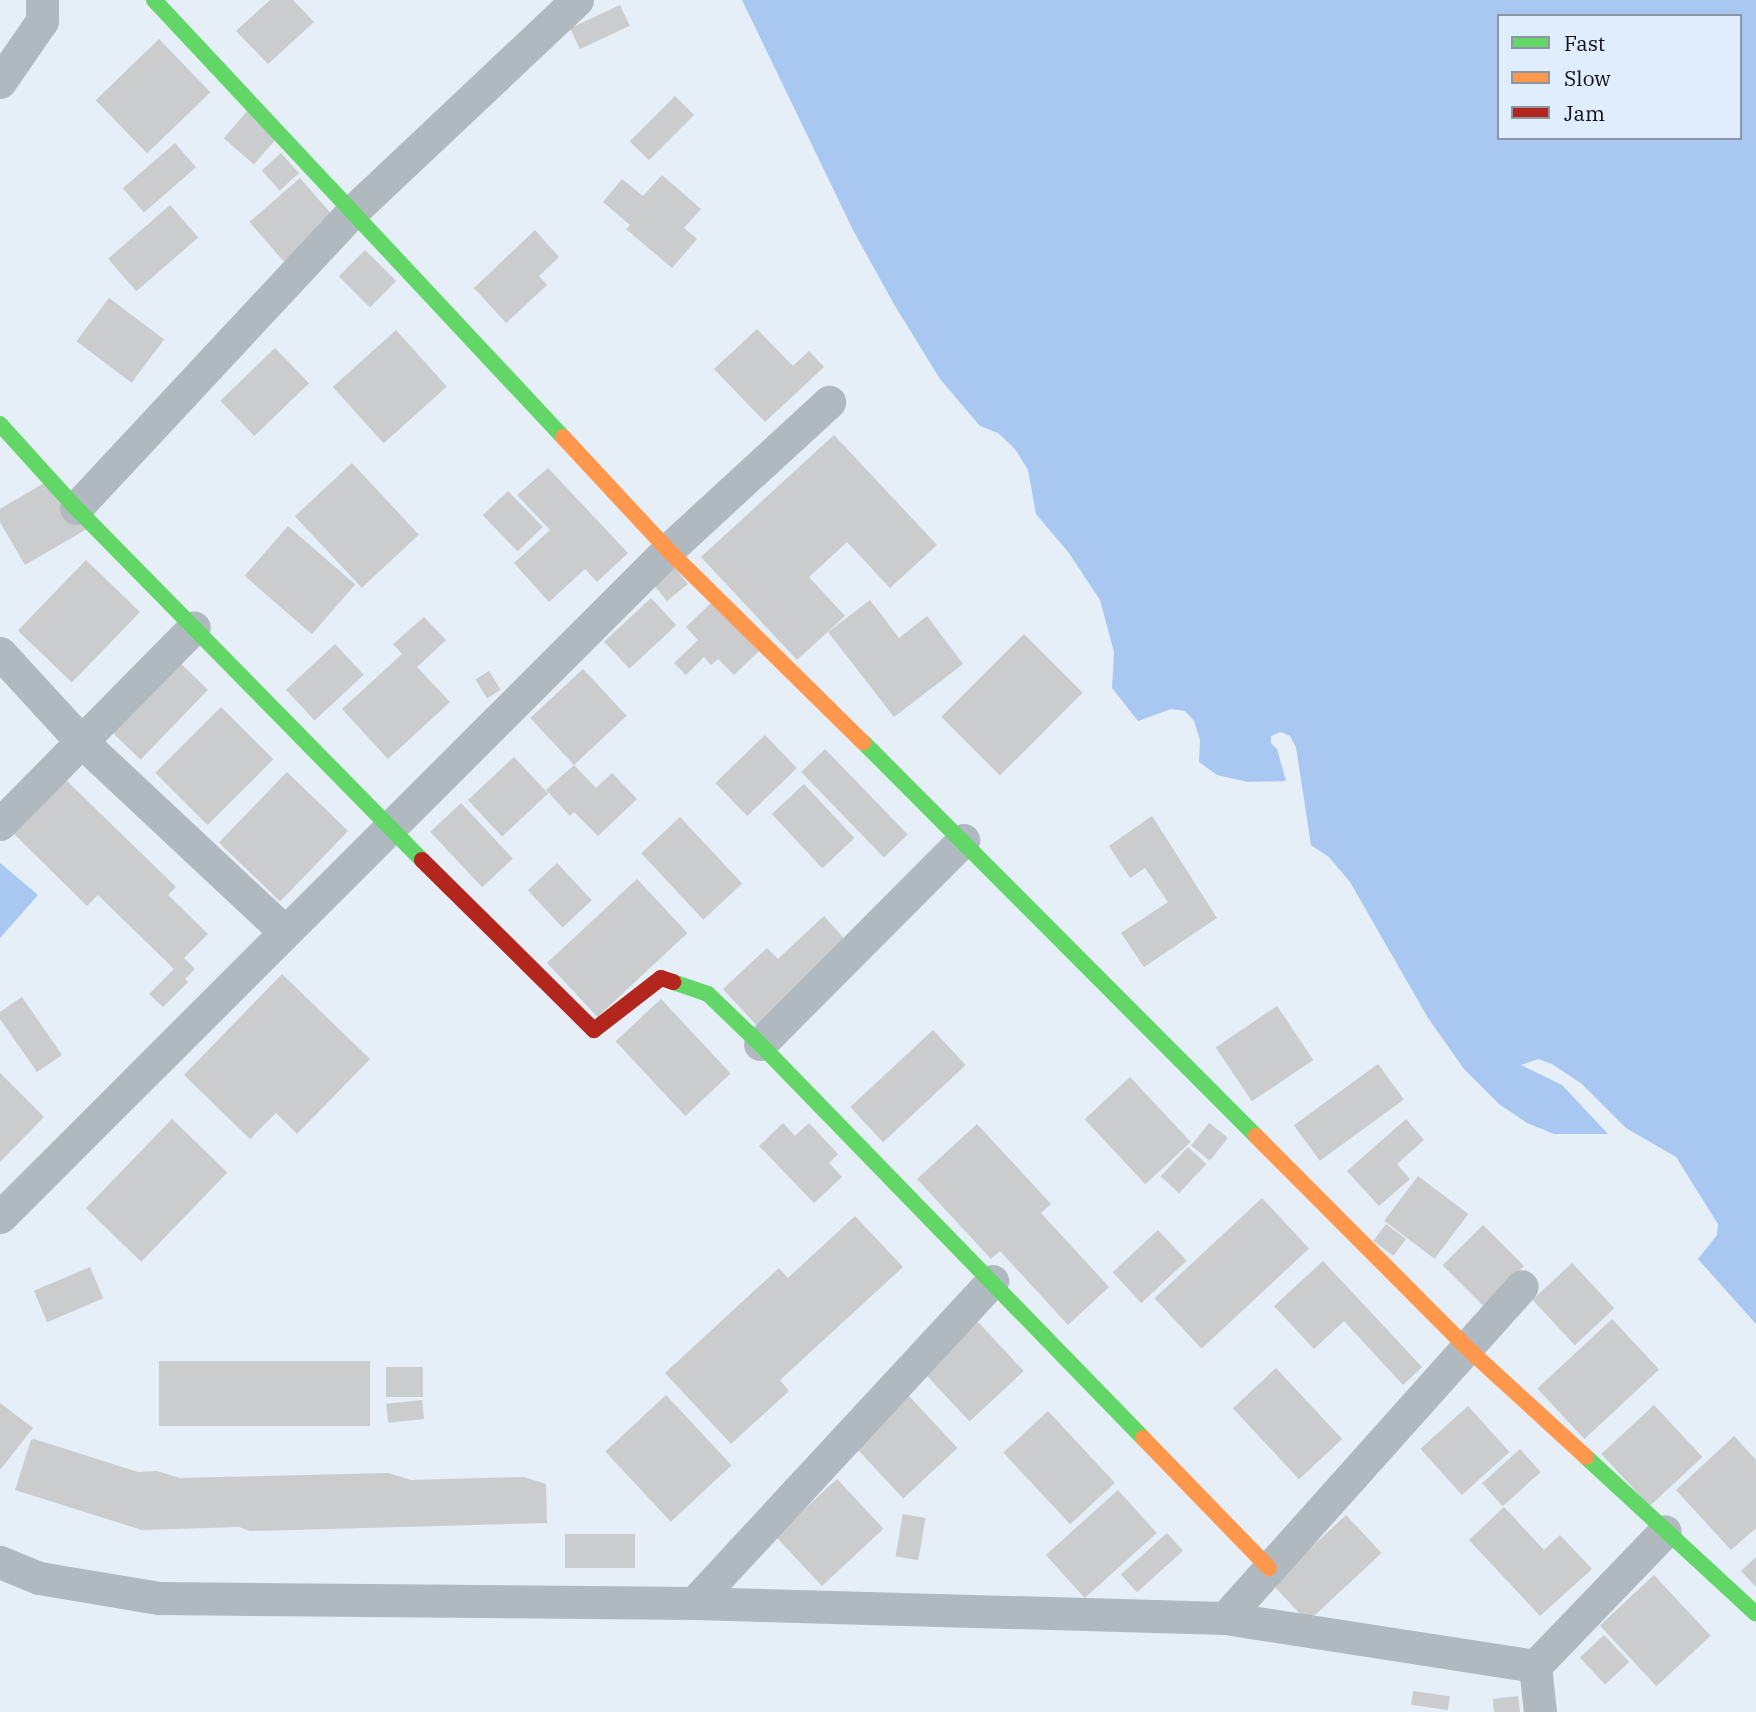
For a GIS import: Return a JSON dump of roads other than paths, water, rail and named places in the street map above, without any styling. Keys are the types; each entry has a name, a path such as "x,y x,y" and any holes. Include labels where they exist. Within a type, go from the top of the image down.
{"street":[{"path":"0,82 26,48 42,21 43,0"},
{"path":"154,0 668,550 962,840 1466,1348 1756,1614"},
{"path":"76,508 353,211 577,0"},
{"path":"0,1217 668,550 829,402"},
{"path":"0,424 76,508 389,828 594,1030 661,978 708,995 761,1044 1269,1568"},
{"path":"0,824 194,627"},
{"path":"0,653 81,741 285,932"},
{"path":"761,1044 962,840"},
{"path":"694,1603 992,1281"},
{"path":"1225,1618 1522,1286"},
{"path":"1535,1666 1665,1531"},
{"path":"0,1562 39,1578 159,1598 694,1603 1225,1618 1535,1666"},
{"path":"1535,1666 1540,1712"}],"water":[{"path":"742,0 1756,0 1756,1324 1698,1259 1717,1235 1718,1224 1676,1157 1626,1128 1582,1084 1552,1064 1538,1059 1521,1065 1562,1085 1608,1134 1554,1134 1527,1123 1499,1104 1464,1069 1428,1018 1350,882 1329,857 1311,845 1296,747 1290,736 1281,732 1271,736 1271,743 1277,749 1286,781 1248,782 1217,775 1199,762 1200,740 1194,721 1185,711 1171,709 1138,721 1112,688 1114,652 1100,600 1069,553 1036,514 1028,470 1015,449 998,433 980,426 940,379 853,230"},
{"path":"0,863 38,895 0,938"}]}
